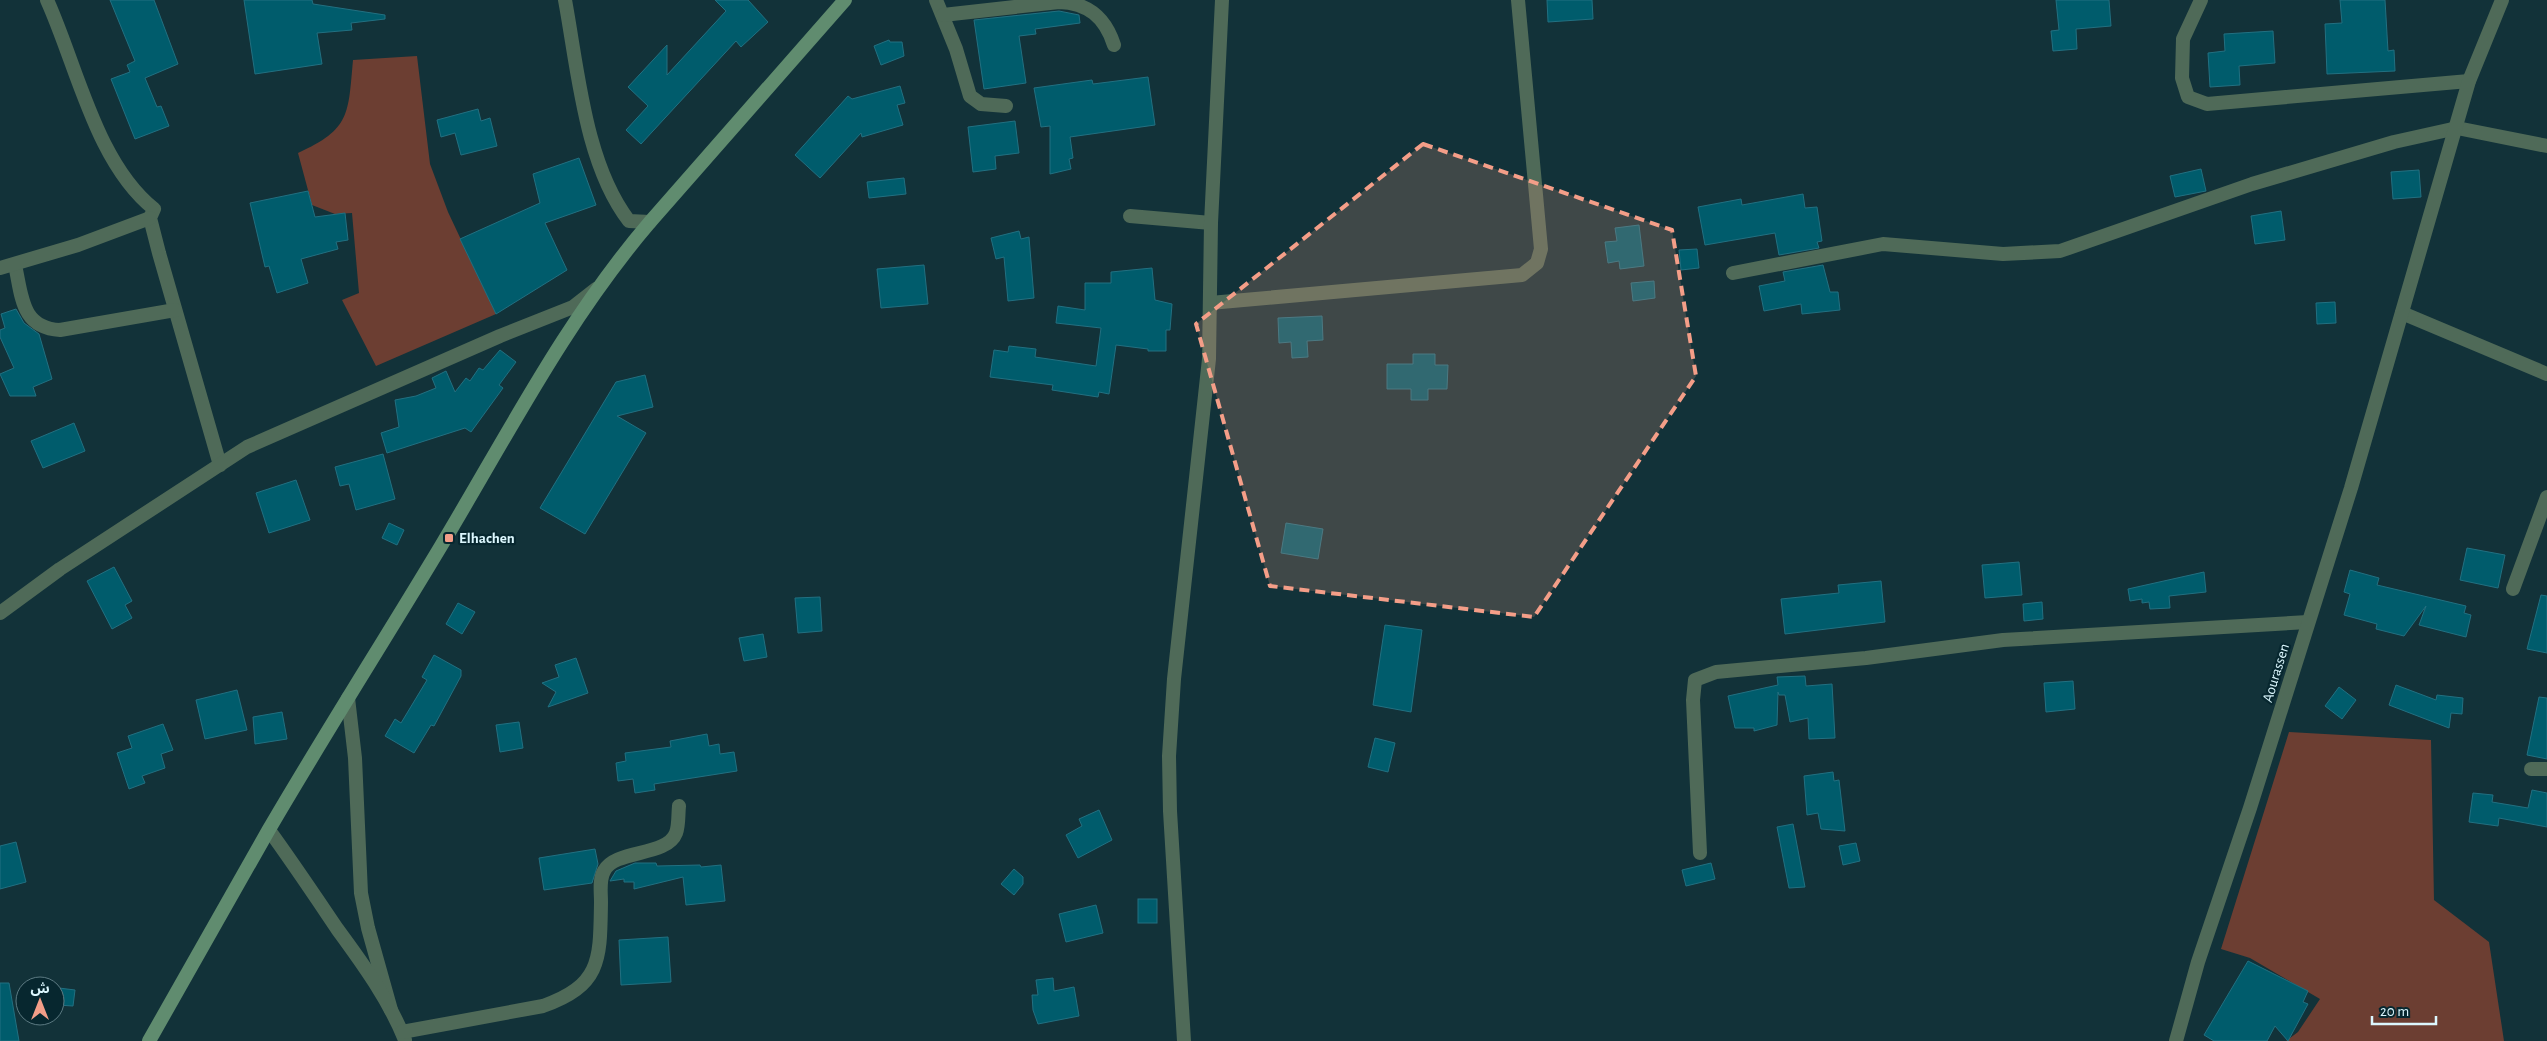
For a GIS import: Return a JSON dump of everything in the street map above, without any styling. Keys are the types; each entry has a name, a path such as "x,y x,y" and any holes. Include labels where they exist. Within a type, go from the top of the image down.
{"main road":[{"path":"149,1041 269,830 348,698 552,359 618,258 845,0"}],"street":[{"path":"47,0 110,157 138,195 154,208 150,218 220,465"},
{"path":"565,0 594,148 609,188 629,221 650,222"},
{"path":"936,0 943,15 970,96 981,104 1006,106"},
{"path":"1184,1041 1170,811 1169,756 1174,679 1209,359 1211,223 1222,0"},
{"path":"1210,304 1522,275 1537,263 1541,249 1518,0"},
{"path":"2201,0 2183,39 2182,78 2188,97 2207,104 2469,81"},
{"name":"Aourassen","path":"2176,1041 2198,962 2250,808 2308,622 2402,313 2457,128 2469,81 2502,0"},
{"path":"943,15 1059,2 1075,3 1095,12 1110,31 1114,44"},
{"path":"1734,273 1883,244 2003,254 2060,251 2252,184 2394,142 2457,128 2547,146"},
{"path":"1130,216 1211,223"},
{"path":"0,268 15,265 150,218"},
{"path":"15,265 27,313 32,321 48,330 60,330 175,310"},
{"path":"0,613 60,569 220,465 269,436 500,336 573,307 599,287"},
{"path":"2402,313 2547,374"},
{"path":"2513,589 2547,497"},
{"path":"1700,853 1693,700 1695,680 1716,672 1866,658 2003,640 2308,622"},
{"path":"348,698 356,758 361,893 368,928 391,1010"},
{"path":"2531,769 2547,769"},
{"path":"269,830 310,885 391,1010 404,1037 543,1006 564,999 583,987 592,974 596,962 601,933 601,880 605,869 616,861 660,846 672,839 676,832 679,806"}],"highlighted area":[{"path":"1423,144 1672,230 1696,376 1534,617 1270,586 1196,324"}],"shaded area":[{"path":"417,56 430,164 448,212 496,314 376,366 342,300 359,293 352,213 335,214 312,205 298,153 328,136 344,118 350,94 353,60"},
{"path":"2289,732 2431,740 2434,900 2489,942 2504,1041 2286,1041 2298,1032 2320,999 2250,958 2221,949"}],"building":[{"path":"110,0 154,0 178,64 145,78 157,107 161,106 169,126 135,139 111,79 130,72 127,65 135,61"},
{"path":"244,0 312,0 313,4 385,15 385,19 351,23 352,30 317,33 322,64 255,74"},
{"path":"715,0 748,0 768,22 741,47 736,41 641,144 626,130 648,106 628,87 667,45 667,75 726,11"},
{"path":"1547,0 1592,0 1593,19 1548,22"},
{"path":"2056,0 2109,0 2111,26 2076,29 2077,49 2053,51 2051,31 2059,30"},
{"path":"2340,0 2385,0 2388,51 2394,50 2395,71 2327,74 2325,24 2342,23"},
{"path":"1059,11 1079,15 1080,23 1035,29 1036,34 1019,36 1026,83 984,89 974,20"},
{"path":"2273,31 2275,63 2239,66 2240,85 2210,87 2208,53 2225,51 2224,34"},
{"path":"889,40 890,42 902,42 904,56 881,65 874,46"},
{"path":"1148,77 1155,125 1070,137 1073,158 1069,159 1071,169 1050,174 1050,126 1041,127 1034,88 1092,80 1093,84"},
{"path":"900,86 905,103 897,105 903,125 862,137 861,133 820,178 795,155 848,96 852,99"},
{"path":"478,109 481,121 490,118 497,146 461,155 455,133 441,137 437,120"},
{"path":"1015,121 1019,153 995,156 996,169 973,172 968,127"},
{"path":"579,158 596,205 545,223 567,270 496,314 460,239 540,203 533,174"},
{"path":"2201,169 2206,191 2175,197 2170,176"},
{"path":"2419,170 2421,197 2393,199 2391,172"},
{"path":"904,178 906,194 869,198 867,182"},
{"path":"308,191 315,217 345,213 348,240 336,242 338,249 301,259 308,283 277,293 269,266 265,267 250,203"},
{"path":"1803,194 1805,208 1817,207 1822,241 1817,242 1819,248 1779,255 1775,233 1705,245 1698,207 1741,199 1742,205"},
{"path":"2281,211 2285,240 2255,244 2251,216"},
{"path":"1639,225 1644,266 1620,269 1619,261 1608,263 1605,242 1617,241 1615,228"},
{"path":"1019,231 1021,239 1029,237 1034,298 1008,301 1004,257 996,259 991,238"},
{"path":"1697,249 1699,268 1681,270 1679,250"},
{"path":"924,265 928,304 881,308 877,269"},
{"path":"1823,265 1830,292 1838,292 1840,310 1802,314 1801,304 1764,311 1759,286 1785,281 1783,272"},
{"path":"1152,268 1155,300 1172,304 1170,330 1166,330 1166,351 1148,351 1148,349 1116,345 1109,394 1099,392 1098,397 1052,390 1053,385 990,377 994,350 1008,352 1009,346 1036,349 1035,357 1096,366 1101,328 1056,323 1058,306 1085,310 1085,283 1111,283 1111,272"},
{"path":"1654,281 1655,298 1633,301 1631,283"},
{"path":"2335,302 2336,323 2317,324 2316,303"},
{"path":"16,309 24,323 39,334 52,379 33,387 36,396 10,396 0,374 14,368 0,337 0,330 5,328 1,314"},
{"path":"1322,316 1323,340 1307,341 1308,357 1292,358 1291,342 1279,343 1278,318"},
{"path":"500,350 516,362 499,385 503,388 471,432 465,428 387,453 381,433 399,427 395,400 416,396 436,388 432,378 446,371 455,392 466,378 470,381 479,368 483,370"},
{"path":"1413,354 1435,354 1435,365 1448,365 1447,389 1428,389 1428,400 1411,400 1411,389 1387,389 1387,364 1413,364"},
{"path":"645,375 653,407 617,416 646,433 585,534 540,508 616,382"},
{"path":"74,423 85,451 43,468 31,441"},
{"path":"383,454 395,499 356,510 349,484 340,486 335,467"},
{"path":"296,480 310,520 269,533 256,493"},
{"path":"389,523 404,530 397,545 382,538"},
{"path":"1286,523 1323,529 1318,559 1281,553"},
{"path":"2467,548 2505,555 2498,588 2460,580"},
{"path":"2019,562 2022,595 1985,598 1982,565"},
{"path":"114,567 132,601 125,605 132,618 112,629 87,581"},
{"path":"2350,570 2379,578 2377,585 2466,606 2464,613 2471,615 2466,637 2419,625 2426,606 2404,636 2376,629 2377,624 2344,615 2350,594 2344,592"},
{"path":"2204,572 2206,592 2169,596 2170,608 2150,609 2149,602 2142,603 2142,599 2130,601 2128,589"},
{"path":"1881,581 1885,622 1785,634 1781,599 1839,593 1838,585"},
{"path":"2541,595 2547,596 2547,653 2527,649"},
{"path":"820,597 822,631 798,633 795,598"},
{"path":"2042,602 2043,619 2024,621 2023,604"},
{"path":"458,603 475,612 462,634 446,624"},
{"path":"1385,625 1422,630 1411,712 1373,705"},
{"path":"763,634 767,657 744,661 739,638"},
{"path":"434,655 461,670 461,676 434,726 431,725 414,753 385,736 395,719 401,723 427,680 422,677"},
{"path":"576,658 588,693 548,707 556,692 542,683 559,677 555,665"},
{"path":"1805,676 1806,686 1832,684 1835,738 1809,739 1808,718 1790,722 1785,695 1779,695 1778,692 1777,725 1754,731 1754,728 1735,728 1728,696 1778,685 1777,677"},
{"path":"2073,681 2075,709 2046,712 2044,683"},
{"path":"2396,685 2436,700 2437,695 2463,698 2462,714 2451,713 2449,728 2389,705"},
{"path":"2339,687 2356,700 2342,719 2325,706"},
{"path":"237,690 247,730 205,739 196,700"},
{"path":"2539,697 2547,698 2547,759 2527,755"},
{"path":"282,712 287,739 255,744 253,717"},
{"path":"519,722 523,748 500,752 496,725"},
{"path":"163,724 173,750 161,754 165,768 142,776 145,783 129,789 117,753 132,748 128,736"},
{"path":"707,734 709,746 719,744 720,754 734,752 737,771 654,784 655,790 635,793 633,779 618,781 616,763 626,761 625,753 671,747 670,741"},
{"path":"1375,738 1395,743 1388,772 1368,767"},
{"path":"1833,772 1834,781 1839,780 1845,831 1821,829 1818,813 1807,815 1804,776"},
{"path":"2532,790 2547,793 2547,827 2499,818 2498,826 2469,822 2473,793 2493,795 2492,802 2528,808"},
{"path":"1099,810 1112,840 1078,858 1066,835 1082,826 1079,819"},
{"path":"1793,824 1805,887 1789,888 1777,827"},
{"path":"16,842 26,882 0,889 0,846"},
{"path":"1856,843 1860,861 1843,865 1839,846"},
{"path":"595,849 598,864 592,883 544,890 539,858"},
{"path":"635,863 656,863 657,866 700,865 701,867 721,865 725,901 686,905 683,877 634,889 634,882 624,882 624,879 610,881 616,871"},
{"path":"1711,863 1715,879 1686,886 1682,870"},
{"path":"1014,869 1023,877 1023,884 1014,895 1001,884"},
{"path":"1138,899 1157,899 1157,923 1138,923"},
{"path":"1096,905 1103,933 1066,942 1059,914"},
{"path":"668,937 671,982 621,985 619,940"},
{"path":"2248,961 2308,991 2303,1002 2308,1004 2288,1041 2275,1026 2267,1041 2214,1041 2204,1035"},
{"path":"1053,978 1054,991 1074,987 1079,1016 1038,1024 1033,1010 1032,995 1038,995 1036,980"},
{"path":"0,983 9,983 19,1041 0,1041"},
{"path":"65,989 75,990 73,1006 65,1006"}],"place":[{"name":"Elhachen","path":"449,538"}]}
